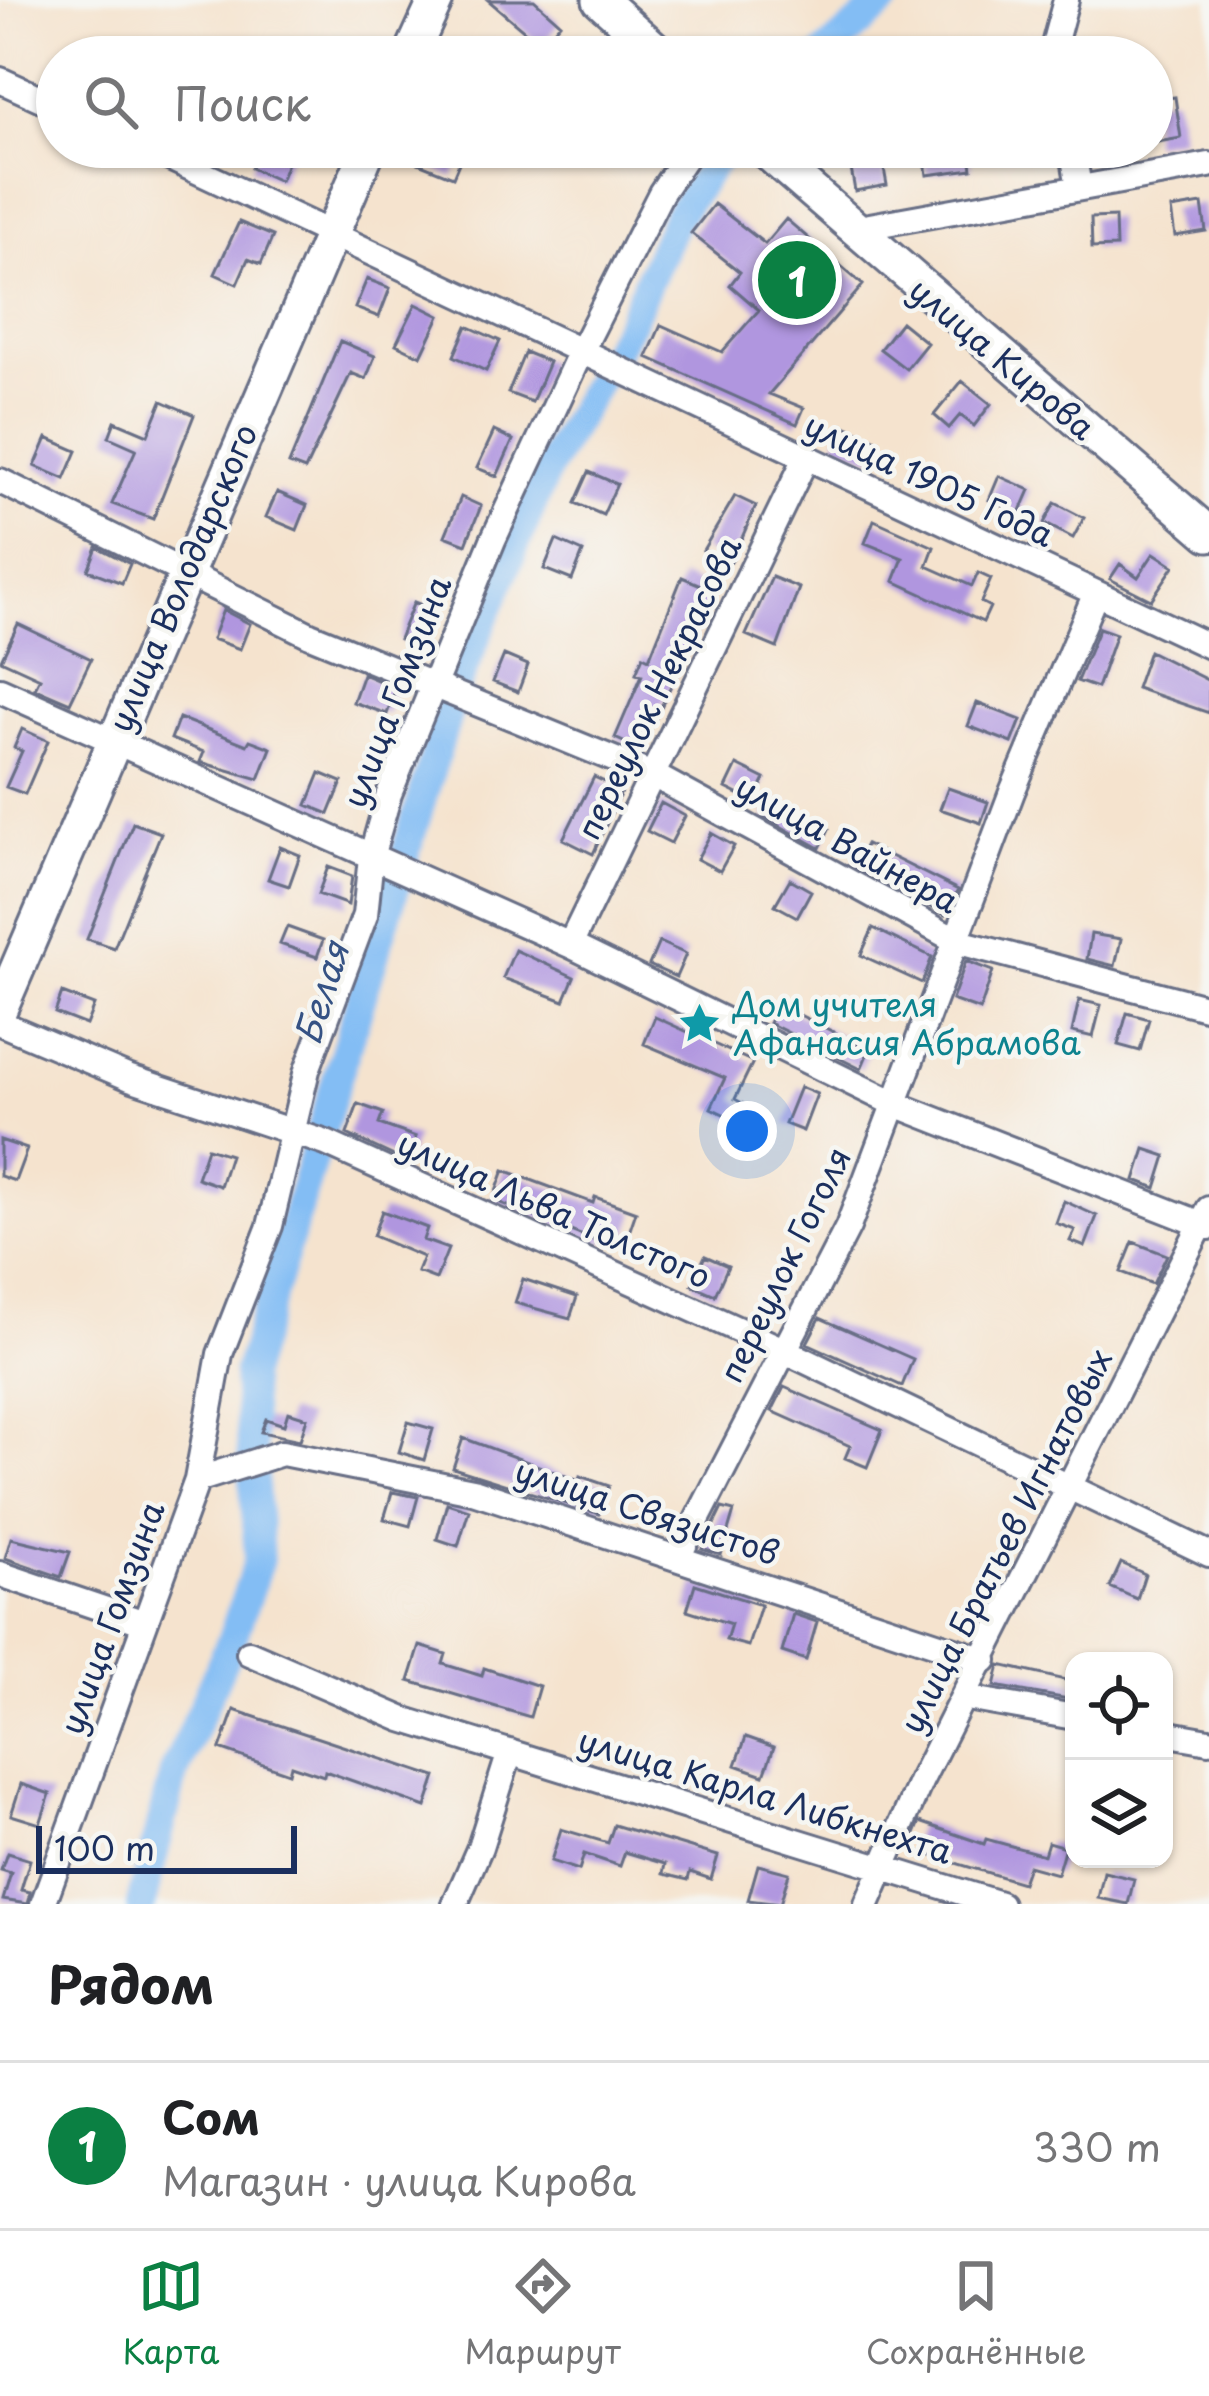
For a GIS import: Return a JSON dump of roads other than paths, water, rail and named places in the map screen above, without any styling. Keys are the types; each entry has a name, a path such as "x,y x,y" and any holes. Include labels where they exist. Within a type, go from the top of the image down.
{"main road":[{"path":"420,36 436,0"},
{"path":"600,0 640,36"},
{"name":"улица Володарского","path":"0,1009 360,168"},
{"name":"улица Кирова","path":"782,168 1209,534"}],"street":[{"path":"1056,36 1066,0"},
{"path":"0,80 36,96"},
{"path":"853,229 1209,165"},
{"path":"192,168 581,351"},
{"name":"улица Гомзина","path":"43,1904 197,1480 220,1354 270,1226 307,1070 365,915 371,857 388,794 581,351 678,168"},
{"path":"1075,168 1078,187"},
{"name":"улица 1905 Года","path":"581,351 1209,646"},
{"name":"переулок Некрасова","path":"570,946 806,458"},
{"path":"0,482 310,634 433,682"},
{"name":"переулок Гоголя","path":"679,1555 781,1349 848,1227 1012,791 1095,595"},
{"name":"улица Вайнера","path":"433,682 655,776 958,942 1209,1008"},
{"path":"0,690 570,946 895,1104 1206,1220"},
{"path":"0,1023 130,1078 291,1130"},
{"name":"улица Льва Толстого","path":"291,1130 781,1349 1209,1554"},
{"name":"улица Братьев Игнатовых","path":"867,1904 880,1865 1206,1220"},
{"name":"улица Связистов","path":"197,1480 282,1453 473,1491 679,1555 985,1660"},
{"path":"0,1574 145,1623"},
{"name":"улица Карла Либкнехта","path":"249,1653 402,1719 1000,1904"},
{"path":"968,1697 1065,1715"},
{"path":"1173,1735 1209,1741"},
{"path":"455,1904 480,1847 510,1752"}],"waterway":[{"name":"Белая","path":"846,36 887,0"},
{"name":"Белая","path":"141,1904 174,1773 232,1639 259,1559 247,1375 456,686 547,469 630,322 676,217 710,168"}],"place":[{"name":"Сом","path":"797,280"},
{"name":"Дом учителя Афанасия Абрамова","path":"699,1024"}]}
